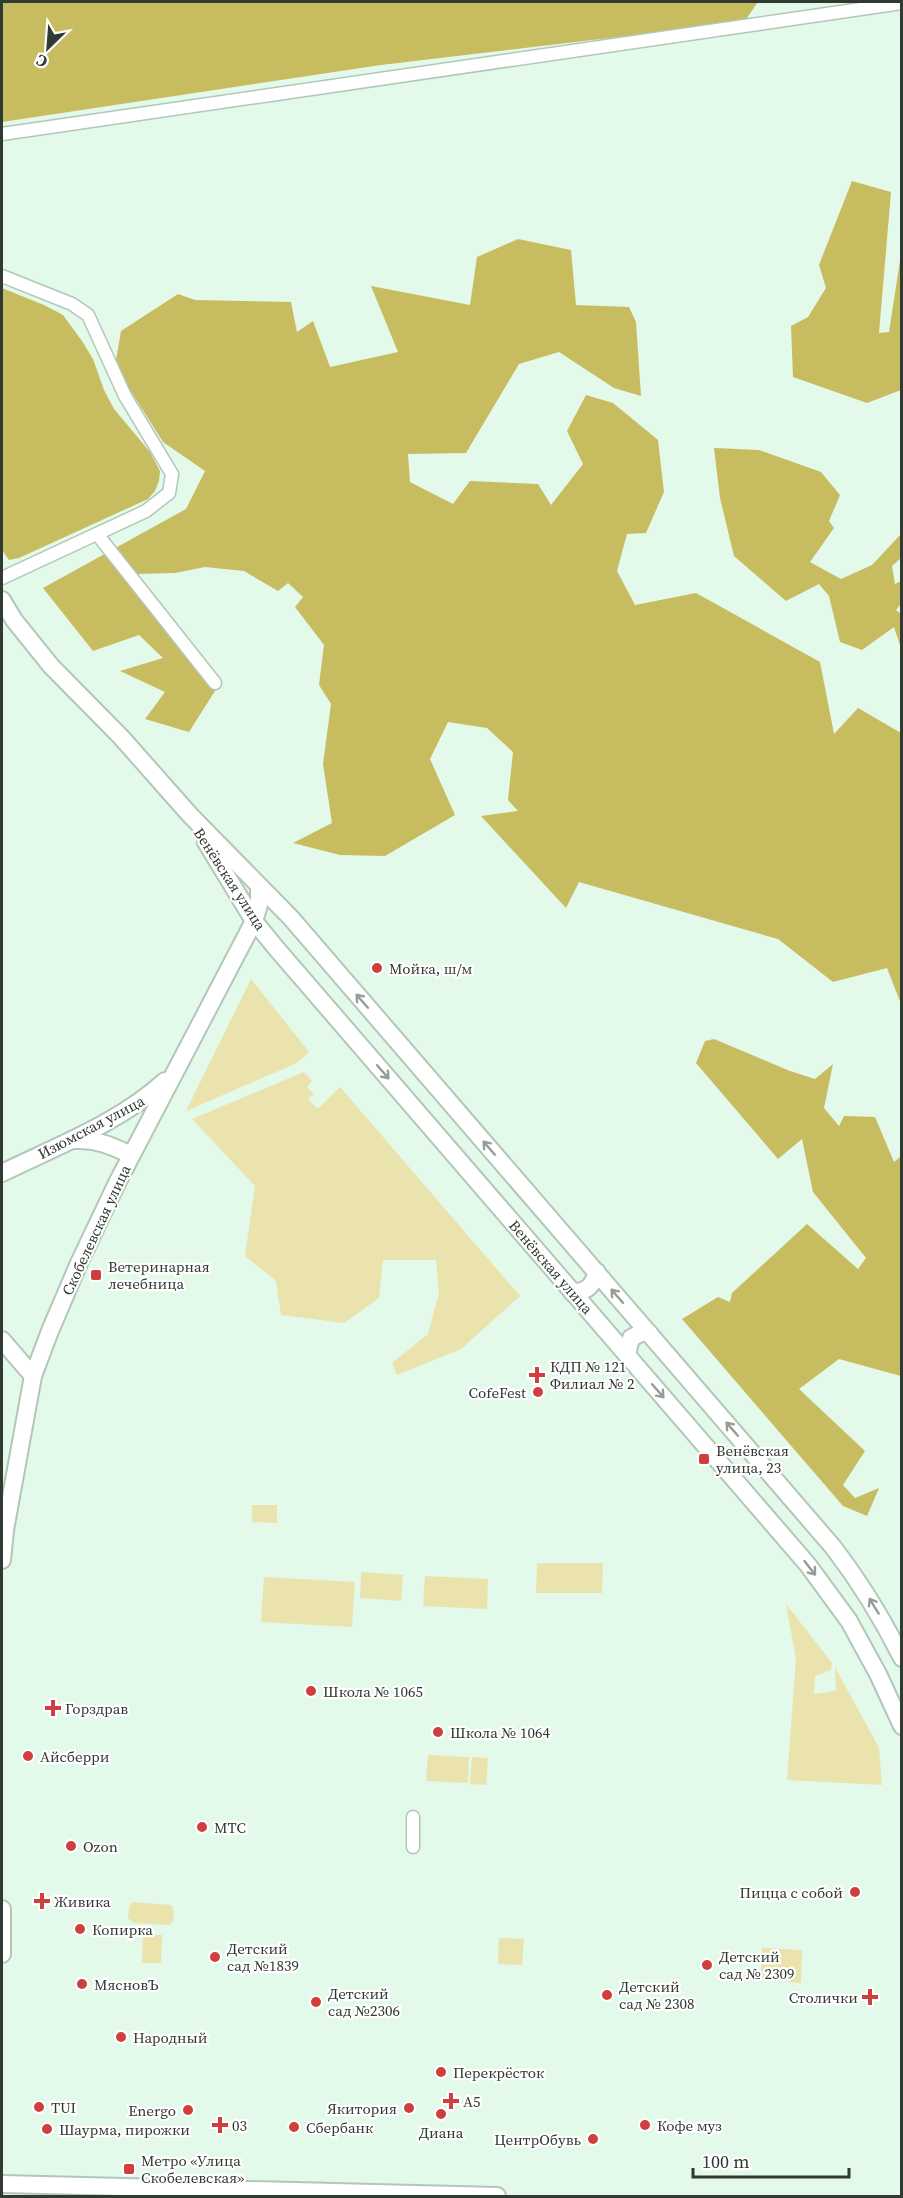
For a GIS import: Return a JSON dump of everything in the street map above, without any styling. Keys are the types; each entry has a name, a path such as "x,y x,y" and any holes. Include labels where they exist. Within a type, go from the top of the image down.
{"street":[{"path":"2,134 902,3"},
{"path":"2,276 72,304 88,315 125,396 172,474 169,493 146,511 2,578"},
{"path":"97,534 215,682"},
{"name":"Венёвская улица","path":"2,600 14,620 51,666 121,737 190,815 291,918 833,1547 860,1582 902,1658"},
{"name":"Венёвская улица","path":"190,815 254,921 276,948 815,1574 849,1621 878,1674 902,1726"},
{"name":"Скобелевская улица","path":"2,1560 5,1530 33,1376 78,1263 131,1155 254,921 259,905 259,886"},
{"path":"254,921 269,910 276,910 291,918"},
{"path":"236,955 248,944 254,942 268,943 276,948"},
{"name":"Изюмская улица","path":"2,1173 103,1124 147,1098 174,1072"},
{"path":"70,1140 93,1139 131,1155"},
{"path":"572,1292 587,1290 597,1272"},
{"path":"627,1355 632,1338 641,1333 649,1333"},
{"path":"2,1340 33,1376"},
{"path":"413,1816 413,1847"},
{"path":"2,1909 2,1954"},
{"path":"2,2184 497,2196"}],"shaded area":[{"path":"2,2 758,2 744,22 381,65 2,122"},
{"path":"852,181 891,192 879,333 889,332 901,254 901,390 867,403 793,377 791,326 808,317 826,288 819,265"},
{"path":"518,239 571,250 576,305 629,307 636,322 641,396 614,388 559,352 519,364 466,453 408,454 410,482 453,504 470,481 538,484 551,505 583,464 567,431 586,395 613,403 658,440 664,492 646,533 627,534 617,571 635,605 696,593 820,662 834,734 858,708 901,733 901,1004 887,968 833,982 778,939 579,882 566,908 481,816 518,811 508,800 513,752 487,728 448,722 430,759 455,815 385,856 340,855 293,843 332,823 323,764 331,704 319,685 324,645 295,607 303,597 288,583 278,591 244,571 205,567 175,573 134,574 220,683 189,732 145,719 165,692 120,671 163,658 139,635 93,651 43,588 186,509 205,471 163,442 115,366 121,331 178,294 195,300 291,302 297,332 313,321 330,367 398,352 371,286 470,305 477,257"},
{"path":"2,288 63,315 93,359 104,390 114,409 150,452 160,471 155,491 148,499 19,558 9,560 2,550"},
{"path":"714,448 759,450 821,472 840,495 829,521 834,528 810,562 841,579 872,565 901,534 901,558 892,566 895,584 901,581 901,604 896,610 901,614 901,648 894,627 862,650 840,642 829,596 819,584 786,601 734,556 720,498"},
{"path":"251,979 309,1052 297,1063 186,1111"},
{"path":"714,1039 815,1079 833,1064 824,1108 839,1126 844,1116 875,1117 894,1162 901,1156 901,1376 839,1359 799,1389 865,1451 843,1485 855,1498 879,1488 867,1516 843,1506 682,1319 718,1297 730,1302 732,1293 807,1224 858,1269 866,1258 813,1192 802,1139 778,1159 696,1063 705,1041"},
{"path":"304,1072 312,1081 307,1087 314,1094 308,1099 318,1109 340,1087 520,1296 461,1349 397,1375 392,1363 428,1334 439,1293 436,1260 383,1260 379,1298 344,1323 281,1315 276,1281 245,1256 255,1186 192,1119"},
{"path":"252,1505 277,1505 277,1523 252,1522"},
{"path":"537,1563 603,1563 602,1593 536,1593"},
{"path":"361,1572 403,1575 401,1601 360,1598"},
{"path":"425,1576 488,1579 487,1609 423,1606"},
{"path":"264,1577 355,1582 352,1627 261,1622"},
{"path":"786,1604 832,1663 831,1670 815,1676 814,1694 836,1691 835,1667 879,1748 882,1785 787,1780 796,1659"},
{"path":"428,1755 469,1757 468,1783 426,1781"},
{"path":"472,1757 488,1758 486,1785 470,1784"},
{"path":"133,1902 171,1905 174,1913 173,1921 170,1925 133,1923 128,1918 129,1907"},
{"path":"143,1934 162,1935 161,1963 142,1963"},
{"path":"499,1938 524,1939 522,1965 498,1964"},
{"path":"762,1948 802,1950 801,1983 761,1979"}],"place":[{"name":"Мойка, ш/м","path":"377,968"},
{"name":"Ветеринарная лечебница","path":"96,1275"},
{"name":"КДП № 121 Филиал № 2","path":"537,1375"},
{"name":"CofeFest","path":"538,1392"},
{"name":"Венёвская улица, 23","path":"704,1459"},
{"name":"Школа № 1065","path":"311,1691"},
{"name":"Горздрав","path":"53,1708"},
{"name":"Школа № 1064","path":"438,1732"},
{"name":"Айсберри","path":"28,1756"},
{"name":"МТС","path":"202,1827"},
{"name":"Ozon","path":"71,1846"},
{"name":"Пицца с собой","path":"855,1892"},
{"name":"Живика","path":"42,1901"},
{"name":"Копирка","path":"80,1929"},
{"name":"Детский сад №1839","path":"215,1957"},
{"name":"Детский сад № 2309","path":"707,1965"},
{"name":"МясновЪ","path":"82,1984"},
{"name":"Детский сад № 2308","path":"607,1995"},
{"name":"Столички","path":"870,1997"},
{"name":"Детский сад №2306","path":"316,2002"},
{"name":"Народный","path":"121,2037"},
{"name":"Перекрёсток","path":"441,2072"},
{"name":"А5","path":"451,2101"},
{"name":"TUI","path":"39,2107"},
{"name":"Якитория","path":"409,2108"},
{"name":"Energo","path":"188,2110"},
{"name":"Диана","path":"441,2114"},
{"name":"03","path":"220,2125"},
{"name":"Кофе муз","path":"645,2125"},
{"name":"Сбербанк","path":"294,2127"},
{"name":"Шаурма, пирожки","path":"47,2129"},
{"name":"ЦентрОбувь","path":"593,2139"},
{"name":"Метро «Улица Скобелевская»","path":"129,2169"}]}
